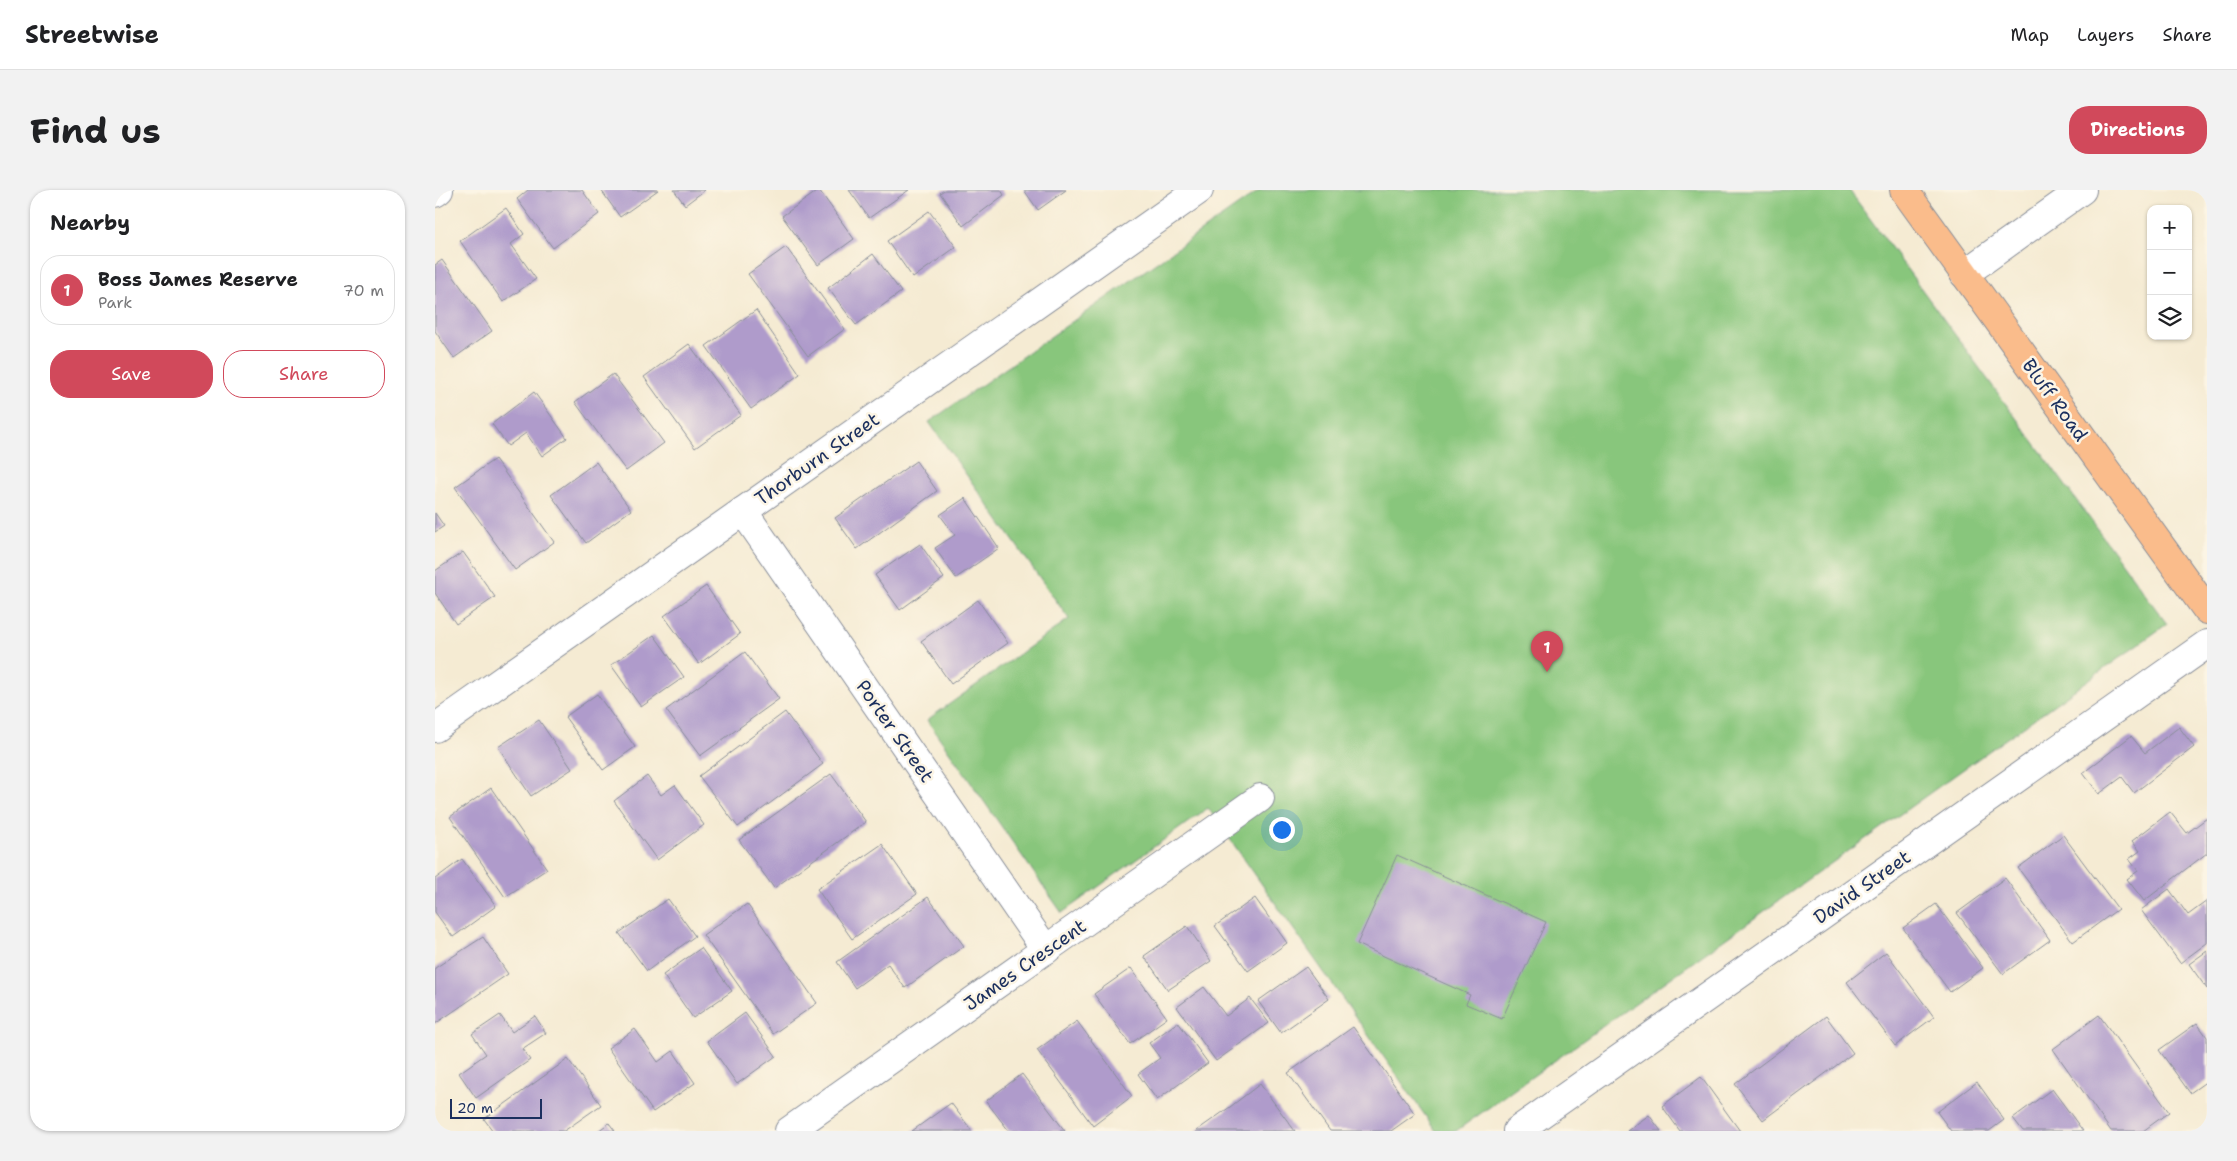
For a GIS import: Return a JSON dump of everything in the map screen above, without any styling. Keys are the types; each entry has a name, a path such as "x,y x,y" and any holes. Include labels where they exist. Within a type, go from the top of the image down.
{"main road":[{"name":"Bluff Road","path":"1904,190 2207,610"}],"street":[{"path":"435,193 439,190"},
{"name":"Thorburn Street","path":"435,728 1199,190"},
{"path":"1964,274 2082,190"},
{"name":"Porter Street","path":"743,511 1046,950"},
{"name":"David Street","path":"1517,1131 2207,644"},
{"name":"James Crescent","path":"789,1131 1260,798"}],"green space":[{"path":"1260,190 1849,190 2167,624 1456,1131 1436,1131 1208,808 1062,913 927,720 1069,619 929,422"}],"building":[{"path":"528,190 582,190 599,214 553,248 517,199"},
{"path":"601,190 658,190 620,217"},
{"path":"674,190 705,190 685,205"},
{"path":"819,190 854,239 818,265 782,216"},
{"path":"849,190 909,190 869,218"},
{"path":"944,190 1001,190 1004,195 963,226 940,193"},
{"path":"1024,190 1066,190 1038,210"},
{"path":"506,208 524,234 511,244 536,279 503,302 460,241"},
{"path":"929,211 956,247 913,278 887,241"},
{"path":"786,247 845,329 808,356 748,274"},
{"path":"873,254 901,292 856,325 828,288"},
{"path":"442,260 492,331 454,358 435,331 435,265"},
{"path":"756,310 800,374 751,409 706,346"},
{"path":"689,344 741,415 695,448 644,377"},
{"path":"613,374 664,443 626,471 575,402"},
{"path":"534,392 567,438 542,456 526,433 508,446 492,424"},
{"path":"495,459 554,542 515,570 455,487"},
{"path":"916,461 937,491 857,549 835,518"},
{"path":"596,462 631,510 586,543 551,495"},
{"path":"965,498 999,548 956,578 935,548 955,535 940,515"},
{"path":"435,513 444,526 435,532"},
{"path":"920,544 944,578 900,610 875,575"},
{"path":"463,552 495,597 456,624 435,593 435,571"},
{"path":"706,586 740,634 699,664 664,616"},
{"path":"978,600 1008,643 951,684 921,641"},
{"path":"654,635 684,677 641,707 611,665"},
{"path":"745,652 779,699 700,756 666,710"},
{"path":"597,694 635,747 603,770 565,717"},
{"path":"785,712 823,764 738,827 699,776"},
{"path":"539,720 572,769 531,796 498,747"},
{"path":"2179,727 2194,747 2134,793 2122,777 2099,794 2083,773 2131,736 2145,753"},
{"path":"831,774 866,822 774,888 739,840"},
{"path":"647,776 661,795 675,785 704,825 657,860 614,801"},
{"path":"491,788 547,869 505,897 450,817"},
{"path":"2170,812 2187,833 2207,818 2207,853 2144,901 2127,879 2138,871 2129,859 2140,851 2132,841"},
{"path":"2063,835 2118,909 2073,942 2018,868"},
{"path":"882,844 917,894 852,939 817,889"},
{"path":"1397,855 1546,922 1502,1019 1466,1004 1470,995 1357,944"},
{"path":"462,859 496,906 453,937 435,912 435,879"},
{"path":"2005,878 2050,940 2003,974 1957,913"},
{"path":"2169,889 2188,915 2207,901 2207,943 2180,963 2141,910"},
{"path":"928,897 964,946 905,988 888,964 855,988 837,962"},
{"path":"1255,898 1287,943 1248,971 1215,926"},
{"path":"668,899 695,936 647,971 619,933"},
{"path":"747,904 817,1003 773,1034 703,935"},
{"path":"1936,904 1983,968 1950,992 1903,928"},
{"path":"1187,926 1211,961 1168,990 1144,956"},
{"path":"483,937 508,974 435,1024 435,968"},
{"path":"701,948 732,991 693,1018 663,975"},
{"path":"2207,951 2207,989 2189,964"},
{"path":"1886,952 1934,1017 1895,1046 1847,982"},
{"path":"1306,967 1329,999 1281,1033 1258,1001"},
{"path":"1131,968 1167,1018 1130,1044 1094,994"},
{"path":"1204,987 1226,1016 1250,998 1269,1023 1216,1061 1177,1007"},
{"path":"745,1013 776,1056 737,1084 707,1041"},
{"path":"500,1015 512,1032 535,1016 546,1033 522,1049 530,1060 476,1098 459,1073 486,1054 472,1034"},
{"path":"2099,1015 2169,1112 2143,1131 2111,1131 2053,1049"},
{"path":"1826,1016 1853,1053 1763,1120 1735,1084"},
{"path":"1077,1021 1132,1096 1093,1126 1037,1050"},
{"path":"1178,1022 1208,1063 1157,1100 1138,1074 1160,1058 1149,1043"},
{"path":"2197,1023 2207,1037 2207,1081 2190,1093 2159,1050"},
{"path":"1353,1027 1415,1114 1391,1131 1330,1131 1288,1073"},
{"path":"635,1029 658,1062 673,1051 695,1083 653,1112 608,1048"},
{"path":"568,1059 601,1105 564,1131 493,1131 484,1119"},
{"path":"1022,1074 1065,1131 1009,1131 986,1101"},
{"path":"1701,1077 1740,1131 1680,1131 1662,1106"},
{"path":"1977,1082 2004,1120 1989,1131 1951,1131 1937,1112"},
{"path":"1260,1084 1295,1131 1196,1131 1230,1107"},
{"path":"2052,1089 2083,1131 2023,1131 2013,1118"},
{"path":"951,1103 972,1131 912,1131"},
{"path":"1649,1115 1661,1131 1627,1131"},
{"path":"609,1123 615,1131 598,1131"}],"place":[{"name":"Boss James Reserve","path":"1547,672"}]}
